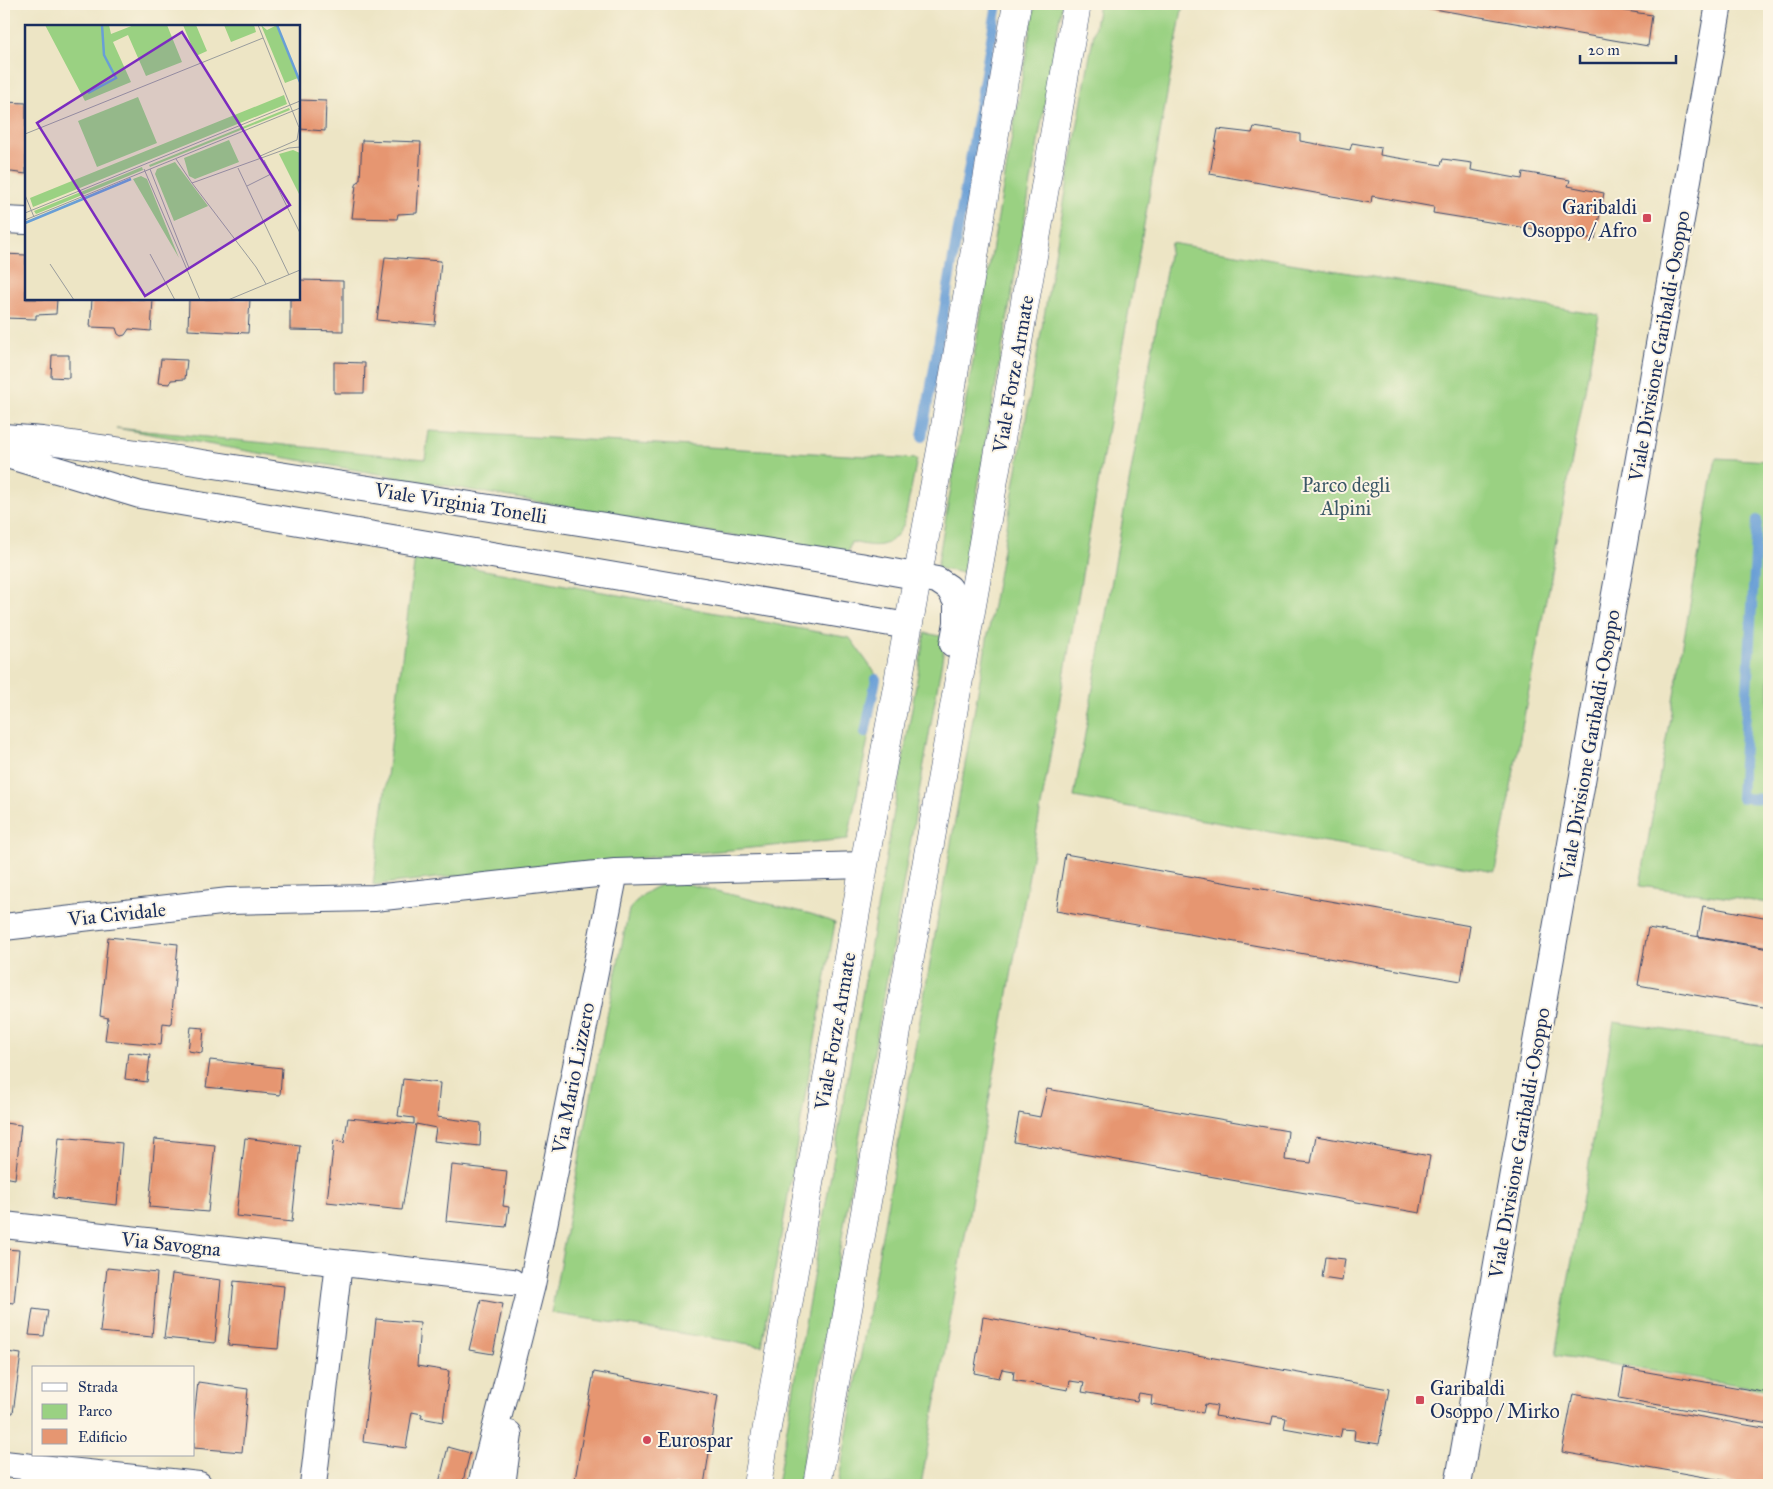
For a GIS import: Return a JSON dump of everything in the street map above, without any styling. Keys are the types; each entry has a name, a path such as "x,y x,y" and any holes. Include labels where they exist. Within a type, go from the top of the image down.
{"street":[{"name":"Viale Forze Armate","path":"757,1485 864,865 941,450 1017,4"},
{"name":"Viale Forze Armate","path":"817,1485 947,743 1002,443 1076,4"},
{"name":"Viale Divisione Garibaldi-Osoppo","path":"1458,1485 1719,4"},
{"path":"4,220 25,221"},
{"name":"Viale Virginia Tonelli","path":"4,437 151,454 860,566 917,577"},
{"path":"4,454 140,495 908,626"},
{"name":"Viale Forze Armate","path":"917,577 943,583 949,588 957,602 957,623 942,707 947,743"},
{"path":"615,872 864,865"},
{"name":"Via Cividale","path":"4,927 229,901 374,898 615,872"},
{"name":"Via Mario Lizzero","path":"481,1485 522,1283 615,872"},
{"name":"Via Savogna","path":"4,1225 522,1283"},
{"path":"313,1485 339,1263"},
{"name":"Via Mario Lizzero","path":"502,1485 522,1283"},
{"path":"4,1464 199,1485"}],"green space":[{"path":"1035,4 1062,4 963,573 937,568"},
{"path":"1099,4 1183,4 921,1485 838,1485"},
{"name":"Parco degli Alpini","path":"1171,243 1599,315 1495,872 1074,797"},
{"path":"116,428 425,459 429,431 917,459 904,524 899,533 888,543 882,545 875,546 851,542 847,556"},
{"path":"1716,458 1769,461 1769,903 1640,886"},
{"path":"415,557 850,638 880,680 848,839 551,866 373,885"},
{"path":"925,633 946,637 799,1485 777,1485"},
{"path":"675,881 811,914 835,923 762,1346 551,1313 598,1059 629,910 638,899 649,891"},
{"path":"1614,1022 1769,1046 1769,1390 1555,1355"}],"building":[{"path":"1405,4 1581,4 1652,15 1648,46"},
{"path":"300,100 326,101 325,131 300,129"},
{"path":"4,102 25,103 25,174 4,171"},
{"path":"1254,127 1300,134 1300,141 1350,150 1352,143 1381,148 1380,155 1441,165 1443,159 1472,163 1471,170 1522,179 1523,172 1570,180 1568,186 1604,193 1595,239 1433,213 1434,207 1372,196 1371,203 1210,174 1218,129 1252,133"},
{"path":"362,140 421,142 417,213 398,214 397,219 352,218 356,185 360,179"},
{"path":"4,254 25,255 25,300 57,300 56,314 36,315 36,319 4,318"},
{"path":"385,257 441,261 435,325 377,320"},
{"path":"300,280 343,281 343,331 290,330 290,300 300,300"},
{"path":"92,300 153,300 151,331 129,329 125,335 121,336 116,328 90,327"},
{"path":"189,300 250,300 248,333 188,330"},
{"path":"52,355 69,355 69,378 51,377"},
{"path":"161,359 187,360 185,379 171,380 170,384 158,383"},
{"path":"334,362 365,363 364,393 334,393"},
{"path":"1065,854 1470,926 1461,981 1056,911"},
{"path":"1703,906 1769,918 1769,948 1698,936"},
{"path":"1648,928 1769,949 1769,1008 1638,985"},
{"path":"108,937 178,944 171,1024 163,1023 161,1045 105,1040 108,1018 100,1016"},
{"path":"191,1027 204,1028 202,1053 188,1051"},
{"path":"128,1052 150,1055 147,1082 125,1079"},
{"path":"210,1060 282,1068 280,1095 206,1087"},
{"path":"403,1079 440,1083 437,1117 481,1123 480,1146 434,1141 436,1128 416,1124 402,1210 327,1202 334,1140 344,1143 348,1118 414,1124 414,1118 398,1116"},
{"path":"1047,1089 1288,1131 1285,1160 1311,1163 1316,1136 1430,1156 1420,1213 1014,1142 1019,1113 1040,1117"},
{"path":"4,1123 21,1125 15,1179 4,1177"},
{"path":"59,1137 122,1143 117,1205 53,1198"},
{"path":"245,1138 300,1145 292,1222 236,1216"},
{"path":"155,1139 215,1145 208,1212 149,1207"},
{"path":"452,1165 507,1171 503,1206 509,1207 506,1227 446,1221"},
{"path":"4,1249 19,1250 14,1303 4,1302"},
{"path":"1325,1257 1345,1259 1342,1281 1322,1278"},
{"path":"107,1268 157,1273 152,1337 100,1332"},
{"path":"172,1274 221,1280 215,1343 164,1338"},
{"path":"234,1281 284,1286 278,1349 228,1345"},
{"path":"481,1300 503,1304 493,1354 469,1350"},
{"path":"33,1309 48,1311 44,1336 29,1335"},
{"path":"983,1317 1389,1389 1379,1444 1354,1440 1355,1430 1342,1429 1340,1438 1284,1428 1286,1418 1273,1416 1271,1425 1215,1416 1217,1406 1205,1404 1203,1413 1151,1404 1152,1395 1139,1393 1137,1401 1082,1392 1084,1383 1070,1381 1068,1390 1013,1380 1014,1371 1002,1369 999,1378 974,1373"},
{"path":"376,1319 420,1323 417,1366 449,1371 443,1422 421,1418 422,1414 412,1412 406,1448 363,1442"},
{"path":"7,1352 21,1354 13,1413 4,1412 4,1379"},
{"path":"1624,1368 1769,1393 1769,1424 1619,1398"},
{"name":"Eurospar","path":"594,1372 718,1395 704,1485 574,1485"},
{"path":"198,1382 248,1389 242,1452 195,1448 195,1409"},
{"path":"1573,1394 1769,1429 1769,1485 1750,1485 1562,1452"},
{"path":"448,1447 470,1453 462,1485 439,1483"}],"waterway":[{"path":"922,437 997,4"},
{"path":"1757,520 1741,798 1769,799"},
{"path":"865,733 876,679"}],"place":[{"name":"Garibaldi Osoppo / Afro","path":"1647,218"},
{"name":"Garibaldi Osoppo / Mirko","path":"1420,1400"},
{"name":"Eurospar","path":"647,1440"}]}
